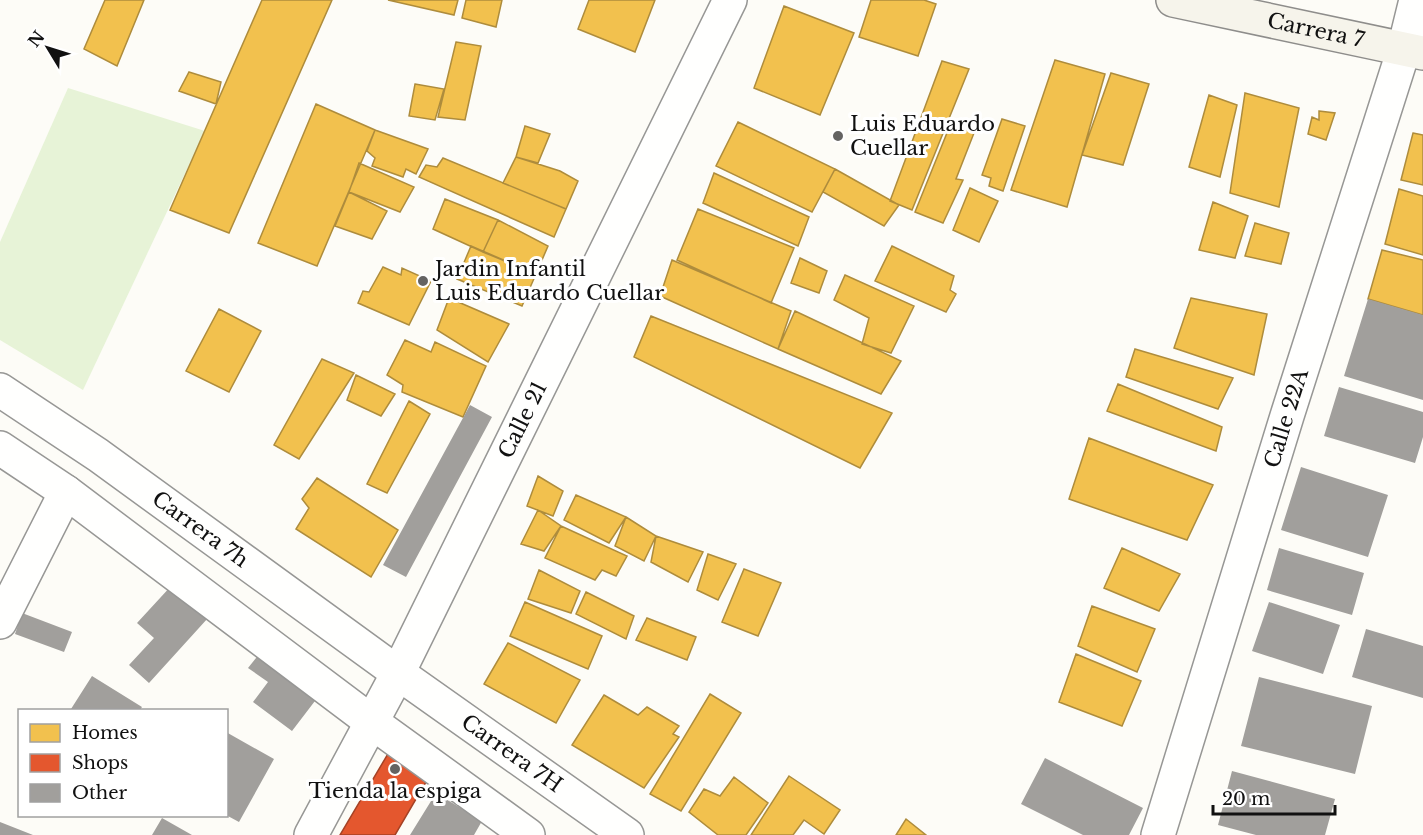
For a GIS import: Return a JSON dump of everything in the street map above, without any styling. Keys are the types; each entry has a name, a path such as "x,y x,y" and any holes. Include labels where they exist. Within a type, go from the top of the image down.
{"main road":[{"name":"Carrera 7","path":"1173,0 1413,51"}],"street":[{"name":"Calle 21","path":"311,835 373,723 730,0"},
{"name":"Calle 22A","path":"1158,835 1290,405 1413,51 1416,0"},
{"name":"Carrera 7h","path":"0,390 98,455 398,673"},
{"path":"0,448 66,492 373,723 528,835"},
{"path":"0,622 66,492"},
{"name":"Carrera 7H","path":"398,673 627,835"}],"green space":[{"path":"68,88 205,131 83,390 0,340 0,242"}],"building: Homes":[{"path":"105,0 144,0 117,66 84,49"},
{"path":"262,0 332,0 229,233 170,210"},
{"path":"388,0 458,0 454,15"},
{"path":"466,0 502,0 496,27 462,18"},
{"path":"589,0 655,0 635,52 578,29"},
{"path":"871,0 924,0 936,4 918,56 859,37"},
{"path":"784,6 854,33 820,115 754,88"},
{"path":"456,42 481,46 465,120 438,117"},
{"path":"1055,60 1105,74 1067,207 1011,190"},
{"path":"942,61 969,69 912,210 890,201"},
{"path":"189,72 221,82 216,104 179,91"},
{"path":"1111,73 1149,84 1123,165 1082,155"},
{"path":"415,84 444,89 435,120 409,116"},
{"path":"1245,93 1299,108 1279,207 1230,193"},
{"path":"1209,95 1237,105 1220,177 1189,167"},
{"path":"316,104 375,130 317,266 258,243"},
{"path":"1319,111 1335,113 1326,140 1308,134 1312,117 1319,120"},
{"path":"1002,119 1025,126 1003,191 989,186 991,178 982,175"},
{"path":"738,122 835,169 812,212 716,166"},
{"path":"951,123 974,133 956,179 963,180 943,223 915,212"},
{"path":"525,126 550,134 538,163 516,157"},
{"path":"375,130 428,149 416,174 406,169 403,177 372,166 375,158 367,151"},
{"path":"1413,133 1423,135 1423,185 1401,180"},
{"path":"516,157 560,171 578,181 566,209 503,183"},
{"path":"443,158 566,209 554,237 419,177 426,165 437,167"},
{"path":"359,163 414,187 400,212 349,192"},
{"path":"835,169 899,205 884,226 823,192"},
{"path":"714,173 809,217 798,246 703,203"},
{"path":"970,188 998,201 979,242 953,230"},
{"path":"1399,189 1423,196 1423,255 1385,244"},
{"path":"349,192 387,211 372,239 335,226"},
{"path":"445,199 498,220 483,252 433,229"},
{"path":"1213,202 1248,216 1235,258 1199,250"},
{"path":"698,209 794,248 771,303 677,260"},
{"path":"498,220 548,246 536,274 483,252"},
{"path":"1255,223 1289,233 1281,264 1245,256"},
{"path":"471,246 536,274 522,306 457,279"},
{"path":"892,246 954,276 950,290 956,294 946,312 875,281"},
{"path":"1382,250 1423,260 1423,315 1368,299"},
{"path":"800,258 827,271 819,293 791,283"},
{"path":"672,260 791,311 778,349 660,296"},
{"path":"383,267 401,275 402,268 431,281 409,325 358,303 363,291 369,292"},
{"path":"845,275 914,306 891,353 862,344 869,318 834,300"},
{"path":"449,298 509,324 488,362 437,330"},
{"path":"1191,298 1267,314 1254,375 1174,348"},
{"path":"219,309 261,331 229,392 186,371"},
{"path":"795,311 901,361 881,394 778,349"},
{"path":"651,316 892,413 860,468 634,357"},
{"path":"405,340 431,352 435,342 486,366 463,417 402,392 403,385 387,375"},
{"path":"1135,349 1233,378 1218,409 1126,377"},
{"path":"322,359 354,373 299,459 274,445"},
{"path":"356,375 395,394 381,416 347,400"},
{"path":"1118,384 1222,427 1216,451 1107,411"},
{"path":"409,401 430,414 387,493 367,484"},
{"path":"1089,438 1213,485 1187,540 1069,499"},
{"path":"538,476 563,491 553,516 527,506"},
{"path":"317,478 398,530 371,577 296,529 309,508 302,499"},
{"path":"576,495 626,517 609,543 564,520"},
{"path":"538,510 561,526 544,551 521,544"},
{"path":"626,517 656,536 644,561 615,546"},
{"path":"561,526 627,556 616,576 602,570 595,580 545,558"},
{"path":"656,536 703,552 688,582 651,562"},
{"path":"1122,548 1180,574 1159,611 1104,588"},
{"path":"708,554 736,564 718,600 697,590"},
{"path":"744,569 781,583 758,636 722,622"},
{"path":"539,570 580,591 571,613 528,599"},
{"path":"586,592 634,616 626,639 576,614"},
{"path":"525,602 602,636 588,669 510,636"},
{"path":"1092,606 1155,629 1137,672 1078,646"},
{"path":"647,618 696,637 687,660 636,640"},
{"path":"508,643 580,680 556,723 484,684"},
{"path":"1076,654 1141,681 1122,726 1059,702"},
{"path":"710,694 741,713 681,811 650,794"},
{"path":"604,695 638,715 647,707 679,726 673,734 679,737 644,788 572,745"},
{"path":"789,776 840,810 824,834 804,820 793,835 751,835"},
{"path":"734,777 768,803 746,835 718,835 689,812 704,789 720,796"},
{"path":"906,819 926,835 896,835"}],"building: Shops":[{"path":"392,747 433,770 395,835 340,835"}],"building: Other":[{"path":"1368,299 1423,315 1423,400 1344,376"},
{"path":"1339,387 1423,412 1423,437 1415,463 1324,436"},
{"path":"470,405 492,417 406,577 383,565"},
{"path":"1301,467 1388,495 1368,557 1281,530"},
{"path":"1279,548 1364,573 1352,615 1267,590"},
{"path":"172,585 208,618 149,683 129,665 154,638 137,623"},
{"path":"1269,602 1340,625 1323,674 1252,651"},
{"path":"22,613 72,632 64,652 15,634"},
{"path":"1366,629 1423,646 1423,698 1352,677"},
{"path":"260,653 318,697 292,731 253,702 268,682 248,668"},
{"path":"92,676 142,707 141,709 71,709"},
{"path":"1259,677 1372,706 1355,774 1241,746"},
{"path":"228,733 274,759 239,822 228,816"},
{"path":"1045,758 1143,808 1129,835 1083,835 1021,804"},
{"path":"1232,771 1335,799 1325,835 1256,835 1218,825"},
{"path":"436,793 482,821 474,835 410,835"},
{"path":"162,818 192,835 152,835"},
{"path":"0,822 33,835 0,835"}],"place":[{"name":"Luis Eduardo Cuellar","path":"838,136"},
{"name":"Jardin Infantil Luis Eduardo Cuellar","path":"423,281"},
{"name":"Tienda la espiga","path":"395,769"}]}
